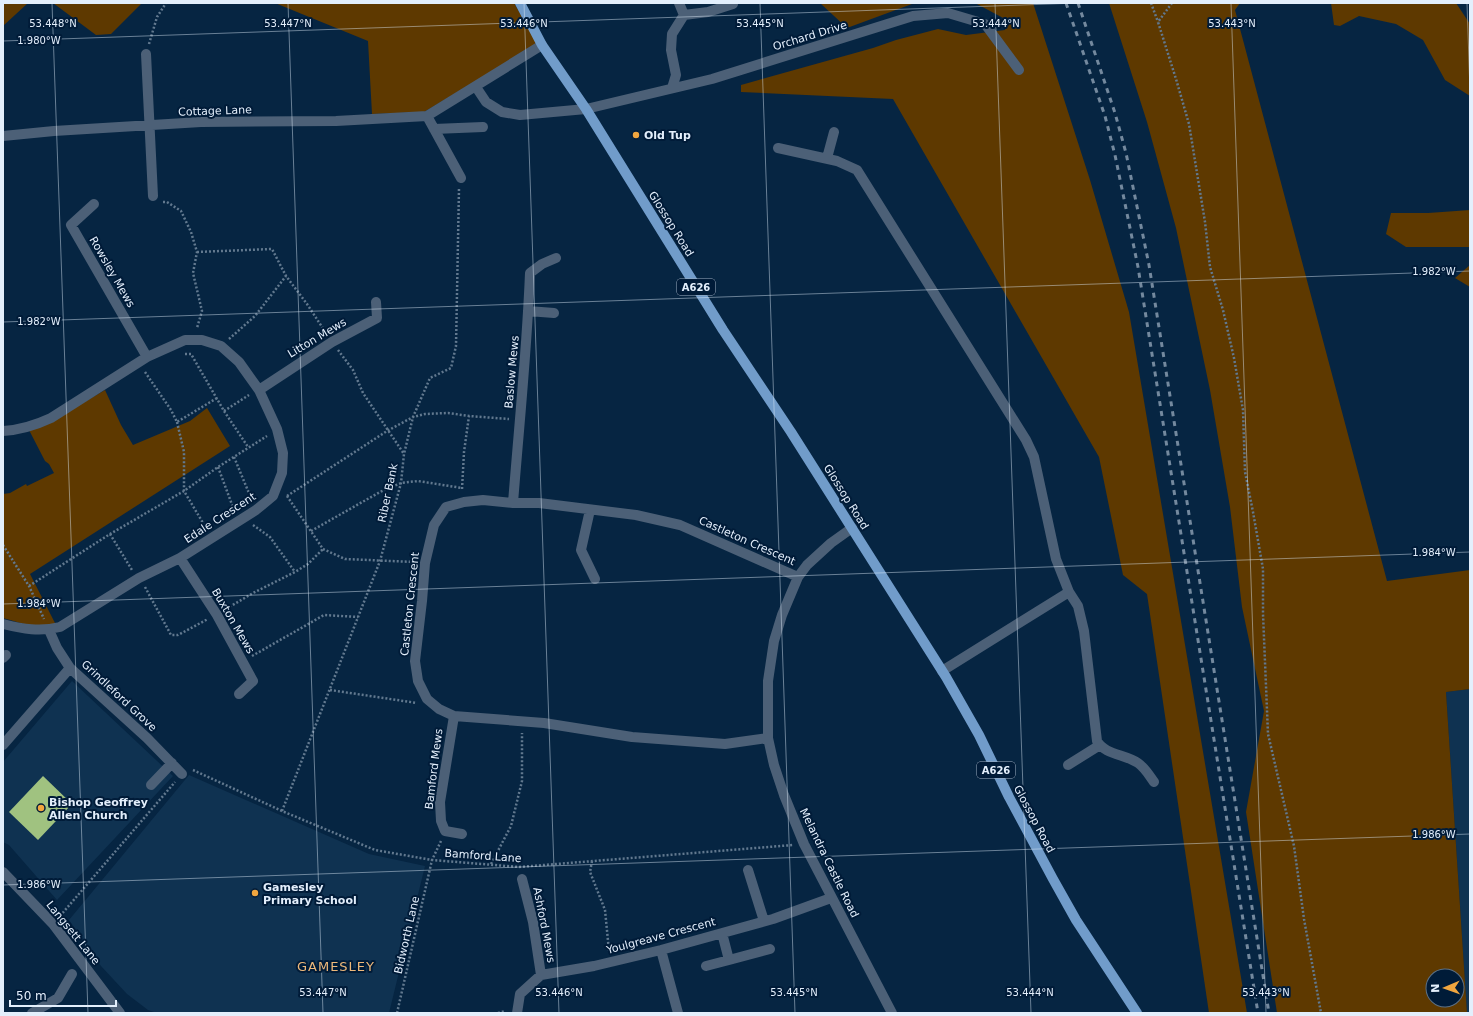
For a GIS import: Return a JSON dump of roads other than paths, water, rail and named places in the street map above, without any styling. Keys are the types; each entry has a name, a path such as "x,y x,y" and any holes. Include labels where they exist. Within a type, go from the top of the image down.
{"main road":[{"name":"Glossop Road","path":"520,3 542,45 586,109 723,330 791,432 942,671 979,735 1009,798 1076,920 1137,1013"}],"street":[{"path":"679,3 684,15"},
{"path":"684,15 708,12 733,4"},
{"name":"Orchard Drive","path":"586,109 712,79 913,16 948,13 985,24 1019,70"},
{"path":"672,88 676,75 671,50 672,34 684,15"},
{"name":"Cottage Lane","path":"3,136 54,131 201,122 336,121 427,116 542,45"},
{"path":"146,54 153,196"},
{"path":"476,87 486,102 502,112 520,115 586,109"},
{"path":"427,116 461,178"},
{"path":"434,129 483,127"},
{"path":"827,158 834,132"},
{"path":"778,148 837,160 857,170 1026,440 1034,457 1056,559 1070,592 1078,606 1084,631 1096,735 1100,746 1104,750 1136,762 1142,766 1154,782"},
{"name":"Rowsley Mews","path":"94,204 71,225 147,358"},
{"name":"Baslow Mews","path":"513,503 519,420 527,342 530,273 542,264 556,258"},
{"name":"Litton Mews","path":"259,390 332,342 377,318 376,302"},
{"path":"528,310 554,313"},
{"name":"Edale Crescent","path":"3,431 14,430 45,420 165,348 185,340 202,340 221,346 239,362 259,390 277,429 283,453 282,473 273,496 256,510 212,539 180,558 139,578 60,627 49,630 29,630 3,624"},
{"name":"Castleton Crescent","path":"768,738 725,744 632,737 544,723 454,716 439,709 427,699 418,682 415,661 422,601 424,563 434,525 446,507 464,502 483,500 513,503 539,503 636,515 680,526 798,577"},
{"path":"590,510 581,550 595,579"},
{"name":"Melandra Castle Road","path":"852,528 831,543 807,565 798,577 782,615 774,641 768,681 768,738 774,765 784,795 804,844 892,1013"},
{"name":"Buxton Mews","path":"180,558 216,615 253,681 239,694"},
{"path":"942,671 1070,592"},
{"name":"Grindleford Grove","path":"49,630 57,648 70,668 147,738 182,774"},
{"path":"3,745 70,668"},
{"name":"Bamford Mews","path":"454,716 440,802 441,821 446,831 462,834"},
{"path":"1068,765 1100,746"},
{"path":"151,785 172,763"},
{"path":"748,870 764,921"},
{"name":"Langsett Lane","path":"3,872 53,924 120,1013"},
{"name":"Ashford Mews","path":"522,879 533,922 541,975"},
{"name":"Youlgreave Crescent","path":"541,975 610,963 661,950 764,921 831,898"},
{"path":"722,933 729,960"},
{"path":"706,966 770,948"},
{"path":"661,950 678,1013"},
{"path":"32,1013 58,998 72,974"},
{"path":"517,1013 520,994 541,975"}],"railway":[{"path":"1066,3 1105,116 1115,155 1138,267 1258,1013"},
{"path":"1078,3 1115,113 1126,153 1149,265 1269,1013"}],"place":[{"name":"Old Tup","path":"636,135"},
{"name":"Bishop Geoffrey Allen Church","path":"41,808"},
{"name":"Gamesley Primary School","path":"255,893"}],"district":[{"name":"GAMESLEY","path":"336,966"}]}
